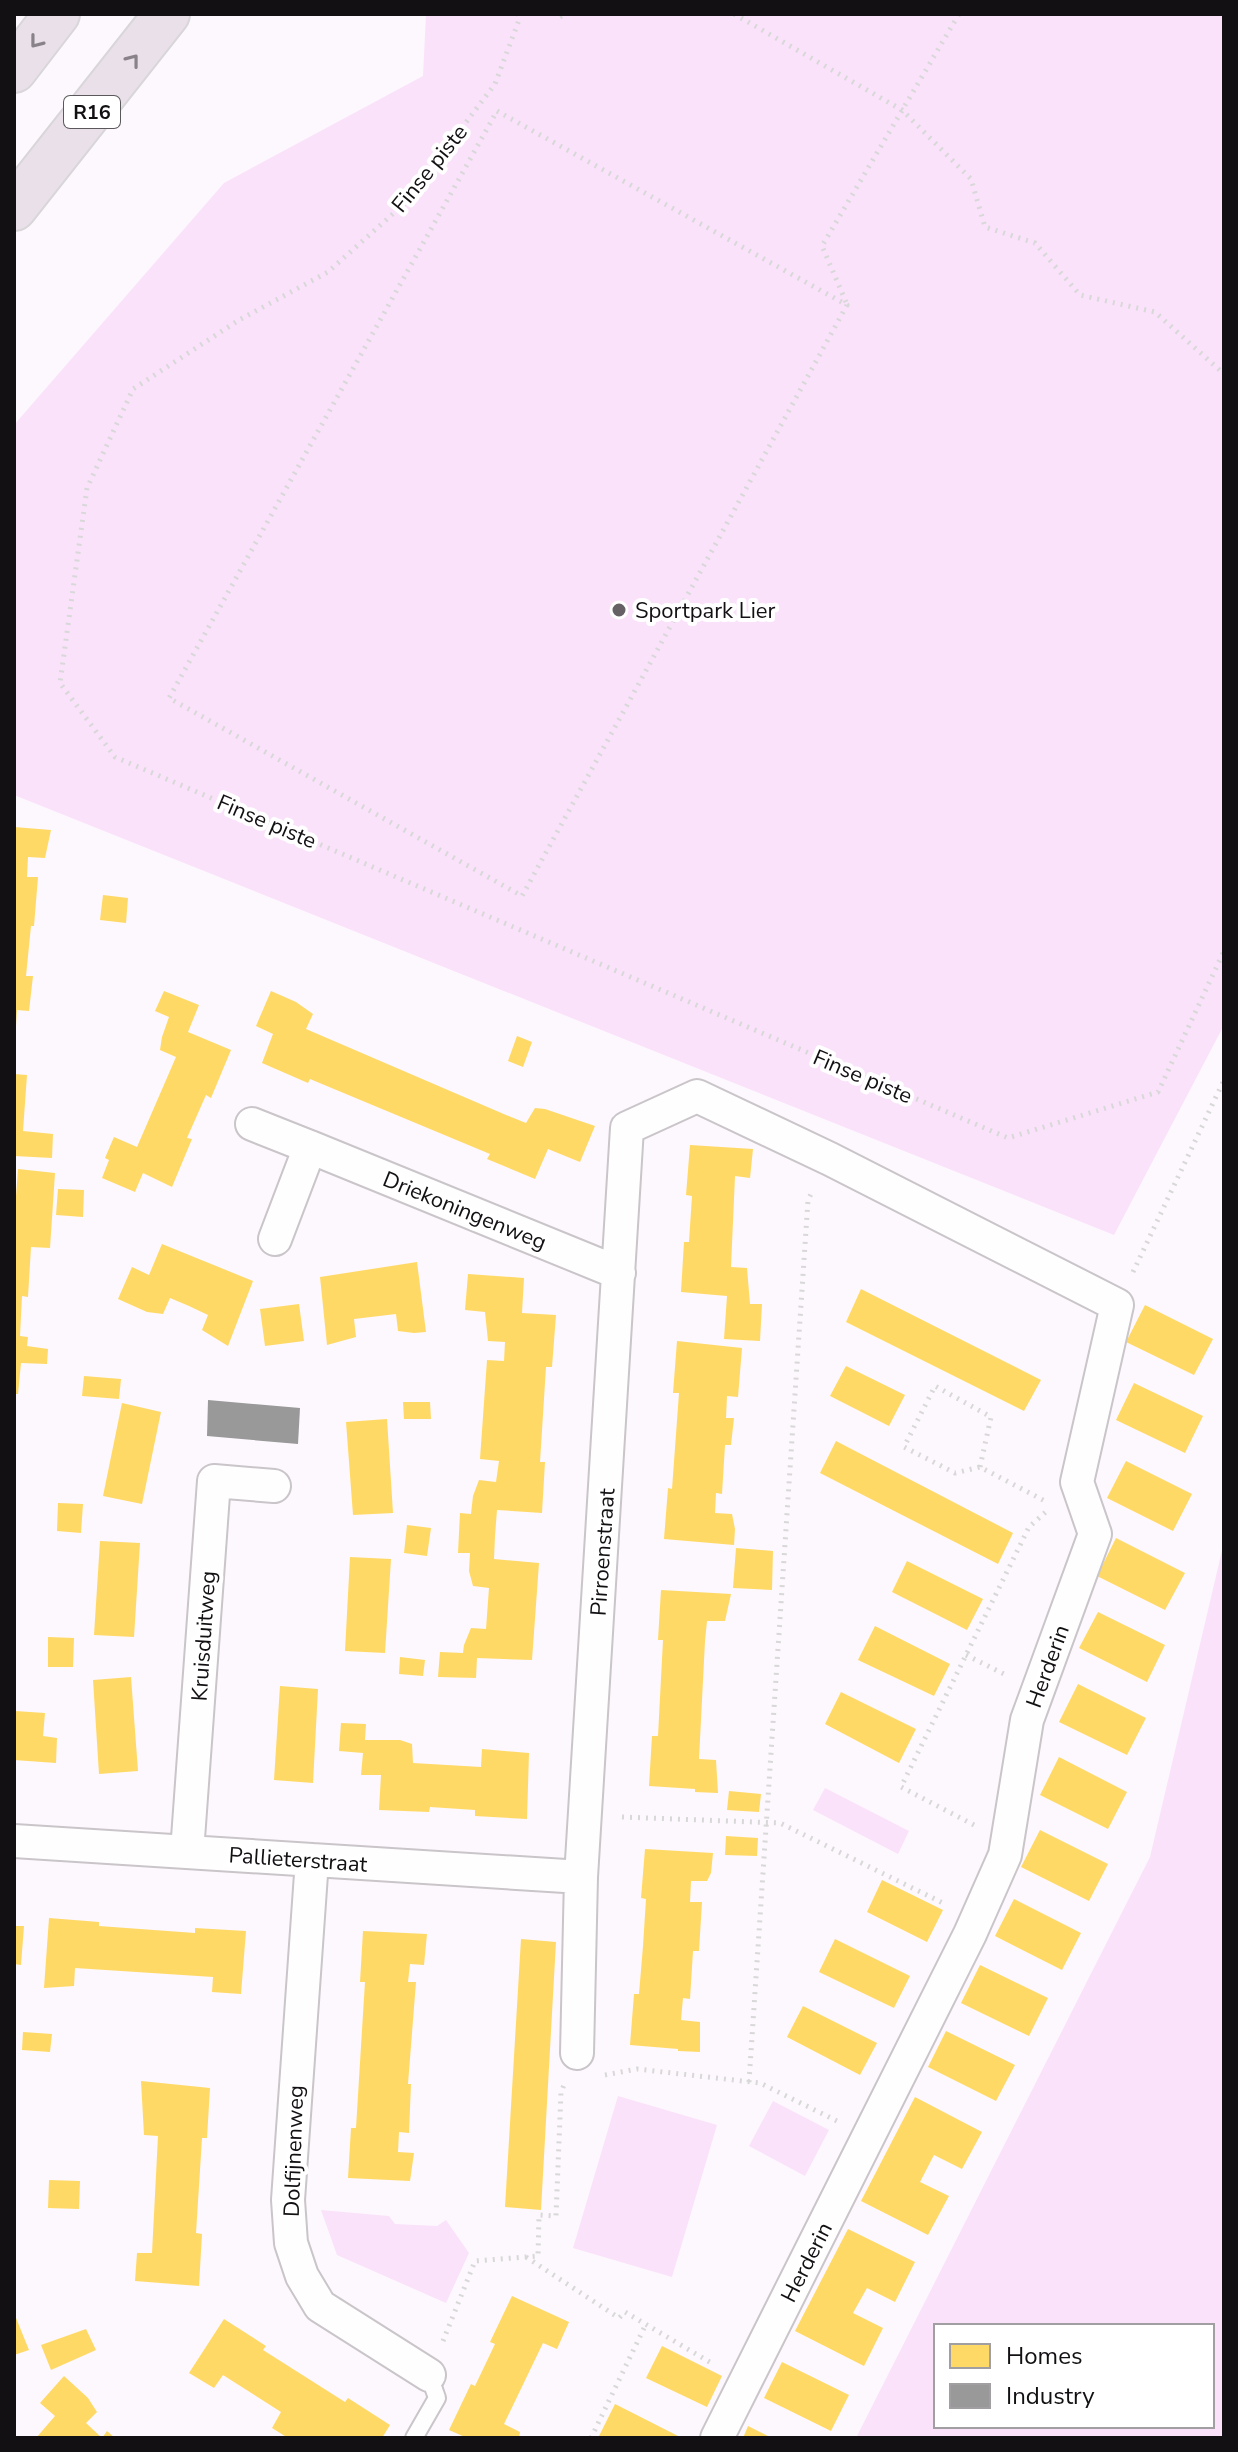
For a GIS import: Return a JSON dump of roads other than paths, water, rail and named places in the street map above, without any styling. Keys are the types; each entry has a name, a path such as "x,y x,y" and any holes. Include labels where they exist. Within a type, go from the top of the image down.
{"highway":[{"path":"14,70 57,14"},
{"name":"R16","path":"14,208 167,14"}],"street":[{"name":"Pirroenstraat","path":"577,2053 581,1877 627,1128 697,1096 830,1159 1117,1305"},
{"name":"Driekoningenweg","path":"252,1124 619,1273"},
{"path":"275,1239 310,1147"},
{"name":"Herderin","path":"717,2438 977,1919 1005,1855 1027,1720 1095,1534 1077,1482 1117,1305"},
{"name":"Kruisduitweg","path":"187,1852 214,1481 274,1486"},
{"name":"Pallieterstraat","path":"14,1841 581,1877"},
{"name":"Dolfijnenweg","path":"312,1860 288,2200 291,2243 302,2276 320,2306 429,2375"}],"lane":[{"path":"414,2438 437,2398 429,2375"}],"place":[{"name":"Sportpark Lier","path":"619,610"}]}
